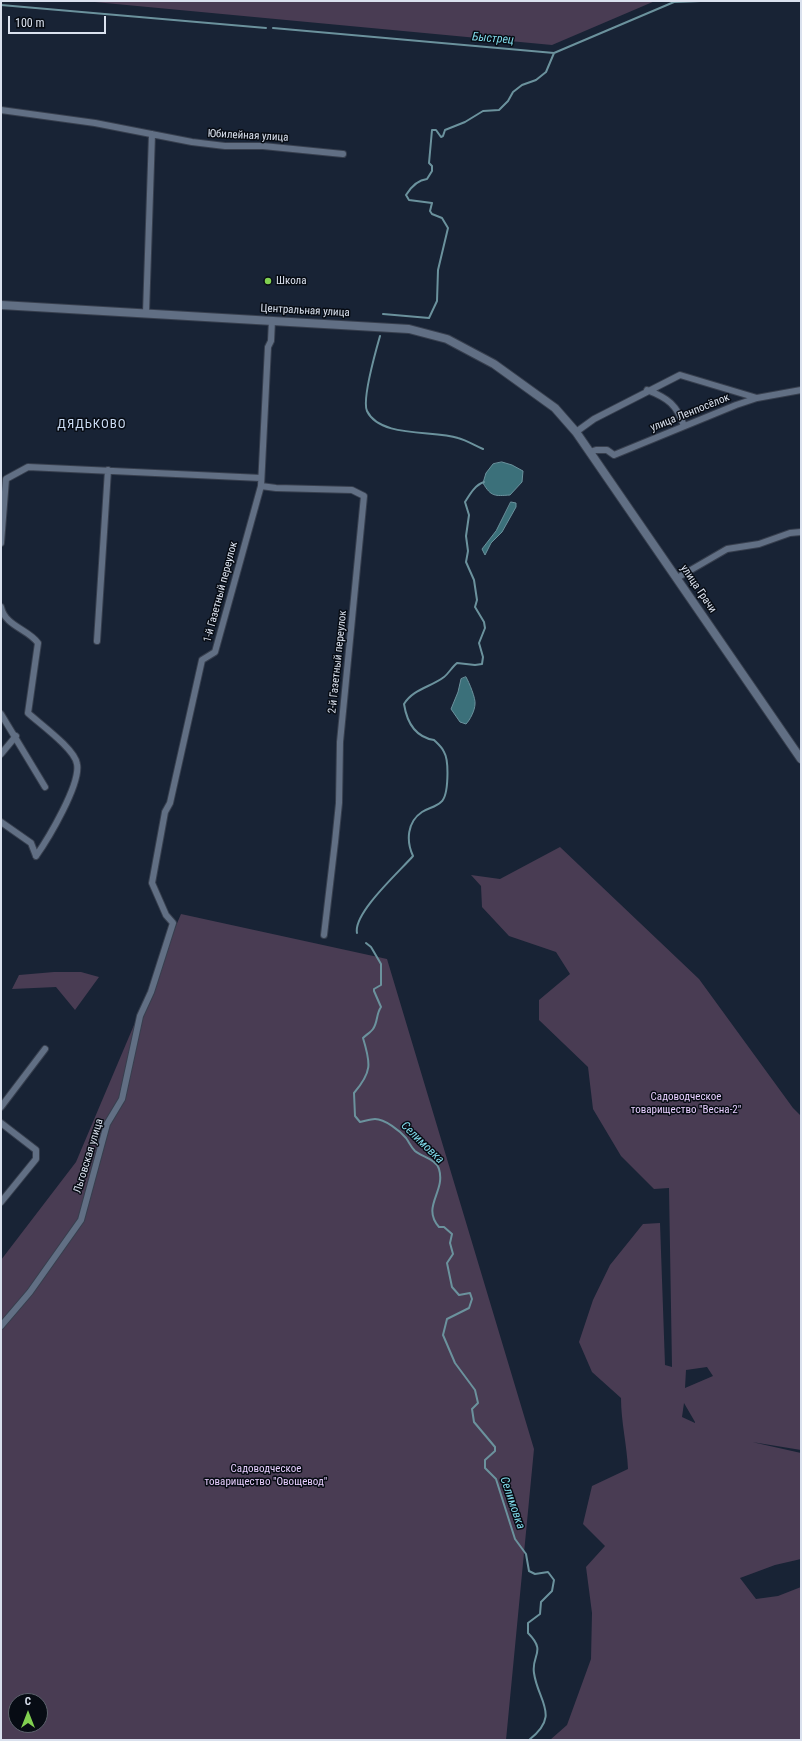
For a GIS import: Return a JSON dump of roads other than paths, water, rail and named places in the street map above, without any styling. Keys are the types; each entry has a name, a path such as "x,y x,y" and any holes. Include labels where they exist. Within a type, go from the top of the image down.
{"street":[{"name":"Юбилейная улица","path":"1,110 95,123 192,142 225,146 263,146 343,154"},
{"path":"146,314 152,134"},
{"name":"Центральная улица","path":"1,305 409,329 447,339 494,364 555,408 576,432"},
{"name":"1-й Газетный переулок","path":"152,884 165,812 170,803 202,660 215,652 261,486 268,347 271,341 272,320"},
{"path":"576,432 594,419 647,390 680,375 757,398"},
{"path":"647,390 670,402 680,411 684,426"},
{"name":"улица Ленпосёлок","path":"590,452 596,450 607,450 614,455 757,398 801,390"},
{"name":"улица Грачи","path":"576,432 801,759"},
{"path":"1,543 6,479 28,466 261,478"},
{"path":"97,641 108,470"},
{"name":"2-й Газетный переулок","path":"261,486 276,488 352,490 364,496 340,742 337,819 324,935"},
{"path":"677,578 727,549 759,544 790,533 801,532"},
{"path":"1,607 2,613 11,623 32,636 38,643 28,713 62,742 78,762 78,773 62,814 47,841 36,856 31,843 1,822"},
{"path":"1,714 16,736 45,787"},
{"path":"1,754 16,736"},
{"name":"Льговская улица","path":"1,1326 30,1292 81,1220 107,1124 122,1099 140,1016 151,992 173,923 166,915 152,884"},
{"path":"1,1107 45,1049"},
{"path":"1,1123 36,1150 36,1159 32,1165 1,1202"}],"waterway":[{"name":"Быстрец","path":"273,28 554,53 674,2 701,1"},
{"name":"Быстрец","path":"1,5 266,28"},
{"path":"383,314 429,318 437,301 438,270 448,228 442,218 432,214 430,211 432,203 409,200 406,195 415,184 427,179 432,171 432,166 429,163 432,130 436,130 441,137 443,136 445,130 465,122 483,111 499,110 508,101 513,92 522,85 536,80 546,72 554,53"},
{"path":"380,336 366,397 367,411 374,420 383,425 408,432 458,438 483,449"},
{"path":"357,933 362,915 379,893 413,856 409,844 409,832 413,821 422,812 441,802 446,793 446,756 441,747 434,740 422,736 413,728 407,717 404,704 412,695 444,677 457,663 475,665 482,664 483,657 479,643 485,628 484,622 475,607 477,600 474,580 466,562 468,551 466,536 469,515 465,502 475,488 484,482"},
{"name":"Селимовка","path":"366,943 371,947 381,964 381,985 374,989 381,1007 378,1012 375,1026 363,1038 368,1055 368,1067 364,1079 354,1093 355,1116 360,1122 375,1119 392,1126 406,1138 415,1151 432,1160 439,1169 439,1185 432,1212 439,1227 444,1227 452,1234 450,1243 453,1254 447,1263 452,1287 459,1295 470,1293 472,1299 469,1308 447,1319 443,1335 455,1363 475,1390 478,1403 472,1409 474,1422 495,1447 495,1451 485,1460 485,1468 496,1479 515,1539 526,1554 529,1571 535,1574 548,1572 554,1580 552,1591 541,1602 540,1614 528,1623 528,1633 537,1645 534,1673 546,1715 544,1723 539,1731 529,1740"}],"place":[{"name":"Школа","path":"268,281"}],"district":[{"name":"ДЯДЬКОВО","path":"92,425"}],"park label":[{"name":"Садоводческое товарищество \"Весна-2\"","path":"686,1103"},
{"name":"Садоводческое товарищество \"Овощевод\"","path":"266,1475"}]}
